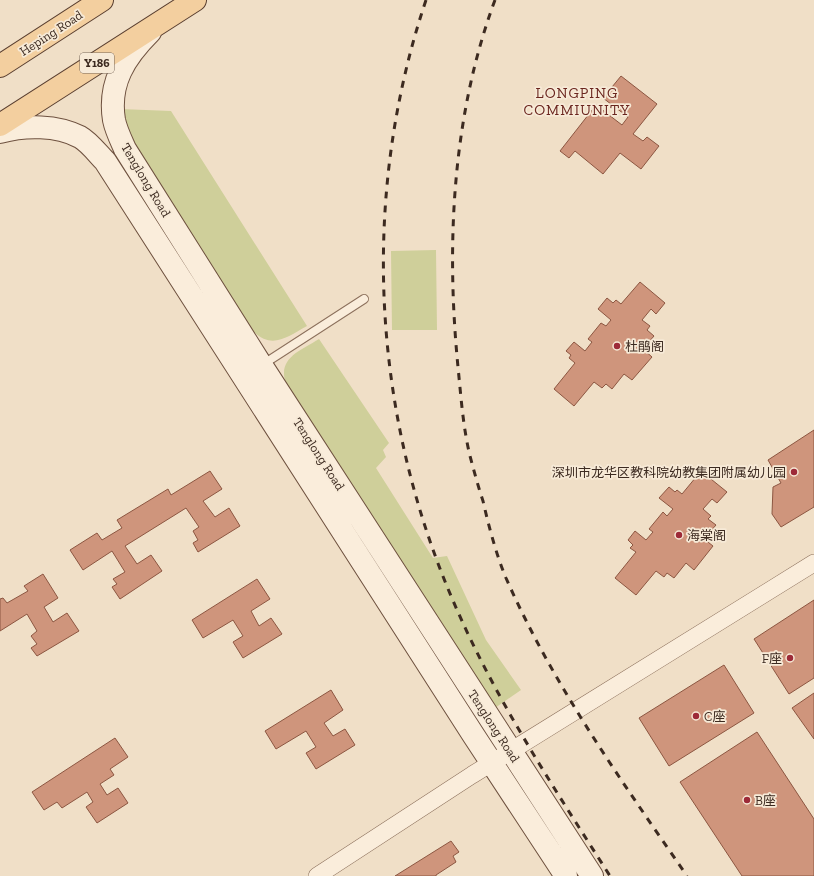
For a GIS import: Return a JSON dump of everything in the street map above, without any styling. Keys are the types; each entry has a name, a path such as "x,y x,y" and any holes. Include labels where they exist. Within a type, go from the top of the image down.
{"main road":[{"name":"Heping Road","path":"0,66 102,0"},
{"name":"Y186","path":"0,125 195,0"},
{"name":"Tenglong Road","path":"158,24 135,46 120,69 113,94 114,120 125,149 262,365 592,876"},
{"name":"Tenglong Road","path":"0,132 13,129 42,128 61,130 81,138 105,161 566,876"}],"street":[{"path":"317,876 511,751 814,563"}],"lane":[{"path":"262,365 364,299"}],"green space":[{"path":"120,109 171,111 307,326 280,340 273,341 260,337 253,331 130,139"},
{"path":"436,250 437,330 392,330 391,251"},
{"path":"319,339 389,443 383,450 386,457 376,468 433,558 447,556 486,640 521,690 495,708 286,384 284,375 287,362 292,356"}],"building":[{"path":"621,76 657,104 633,134 643,141 647,137 659,146 641,169 620,153 603,174 575,151 569,158 560,151 596,105 622,125 628,117 603,98"},
{"name":"杜鹃阁","path":"640,282 665,303 656,314 651,309 642,320 650,326 647,330 654,336 643,349 652,357 632,380 624,374 612,389 606,384 602,388 594,382 574,406 554,389 575,363 569,358 571,355 566,351 574,342 585,351 592,342 588,339 601,323 606,326 611,320 598,309 607,298 613,303 616,300 621,304"},
{"name":"深圳市龙华区教科院幼教集团附属幼儿园","path":"814,430 814,507 781,527 772,514 773,487 781,483 768,460"},
{"path":"210,471 222,489 203,501 215,517 229,508 240,526 198,552 193,543 198,540 193,531 199,527 186,508 125,546 137,564 151,555 162,571 120,599 112,587 117,584 113,579 125,572 112,551 83,570 70,550 97,533 102,540 122,528 117,520 168,489 171,495"},
{"name":"海棠阁","path":"701,471 727,492 717,503 712,499 703,509 711,516 708,519 716,525 704,539 713,546 694,570 686,563 674,578 667,573 664,577 656,571 636,595 615,578 636,552 630,548 633,545 628,540 635,531 646,540 653,532 649,529 663,512 667,516 673,509 659,498 669,487 675,492 677,490 682,494"},
{"path":"43,574 58,598 44,607 53,622 67,613 79,631 37,656 31,648 37,644 31,636 37,631 27,614 0,631 0,599 3,598 7,603 28,591 24,586"},
{"path":"257,579 270,599 251,611 259,626 271,618 282,634 243,658 233,642 243,636 233,620 203,638 192,620"},
{"name":"F座","path":"814,600 814,678 789,694 754,639"},
{"name":"C座","path":"724,665 754,713 669,766 639,718"},
{"path":"331,690 343,710 324,723 333,736 345,729 355,745 316,769 306,753 316,747 306,731 276,749 265,731"},
{"path":"814,693 814,739 792,708"},
{"name":"B座","path":"757,732 814,819 814,876 742,876 680,782"},
{"path":"115,738 128,757 110,769 114,775 100,784 107,795 118,788 128,803 97,823 86,807 93,802 87,792 62,808 57,802 44,810 32,792"},
{"path":"451,841 459,852 453,856 456,862 436,876 395,876"}],"railway":[{"path":"426,0 405,76 391,153 384,231 385,309 392,387 407,464 429,539 458,612 474,647 491,681 529,747 610,876"},
{"path":"495,0 469,89 461,135 453,228 454,321 461,401 470,456 499,560 525,618 545,656 589,731 687,876"}],"place":[{"name":"杜鹃阁","path":"617,346"},
{"name":"深圳市龙华区教科院幼教集团附属幼儿园","path":"794,472"},
{"name":"海棠阁","path":"679,535"},
{"name":"F座","path":"790,658"},
{"name":"C座","path":"696,716"},
{"name":"B座","path":"747,800"}],"district":[{"name":"LONGPING COMMIUNITY","path":"577,102"}]}
